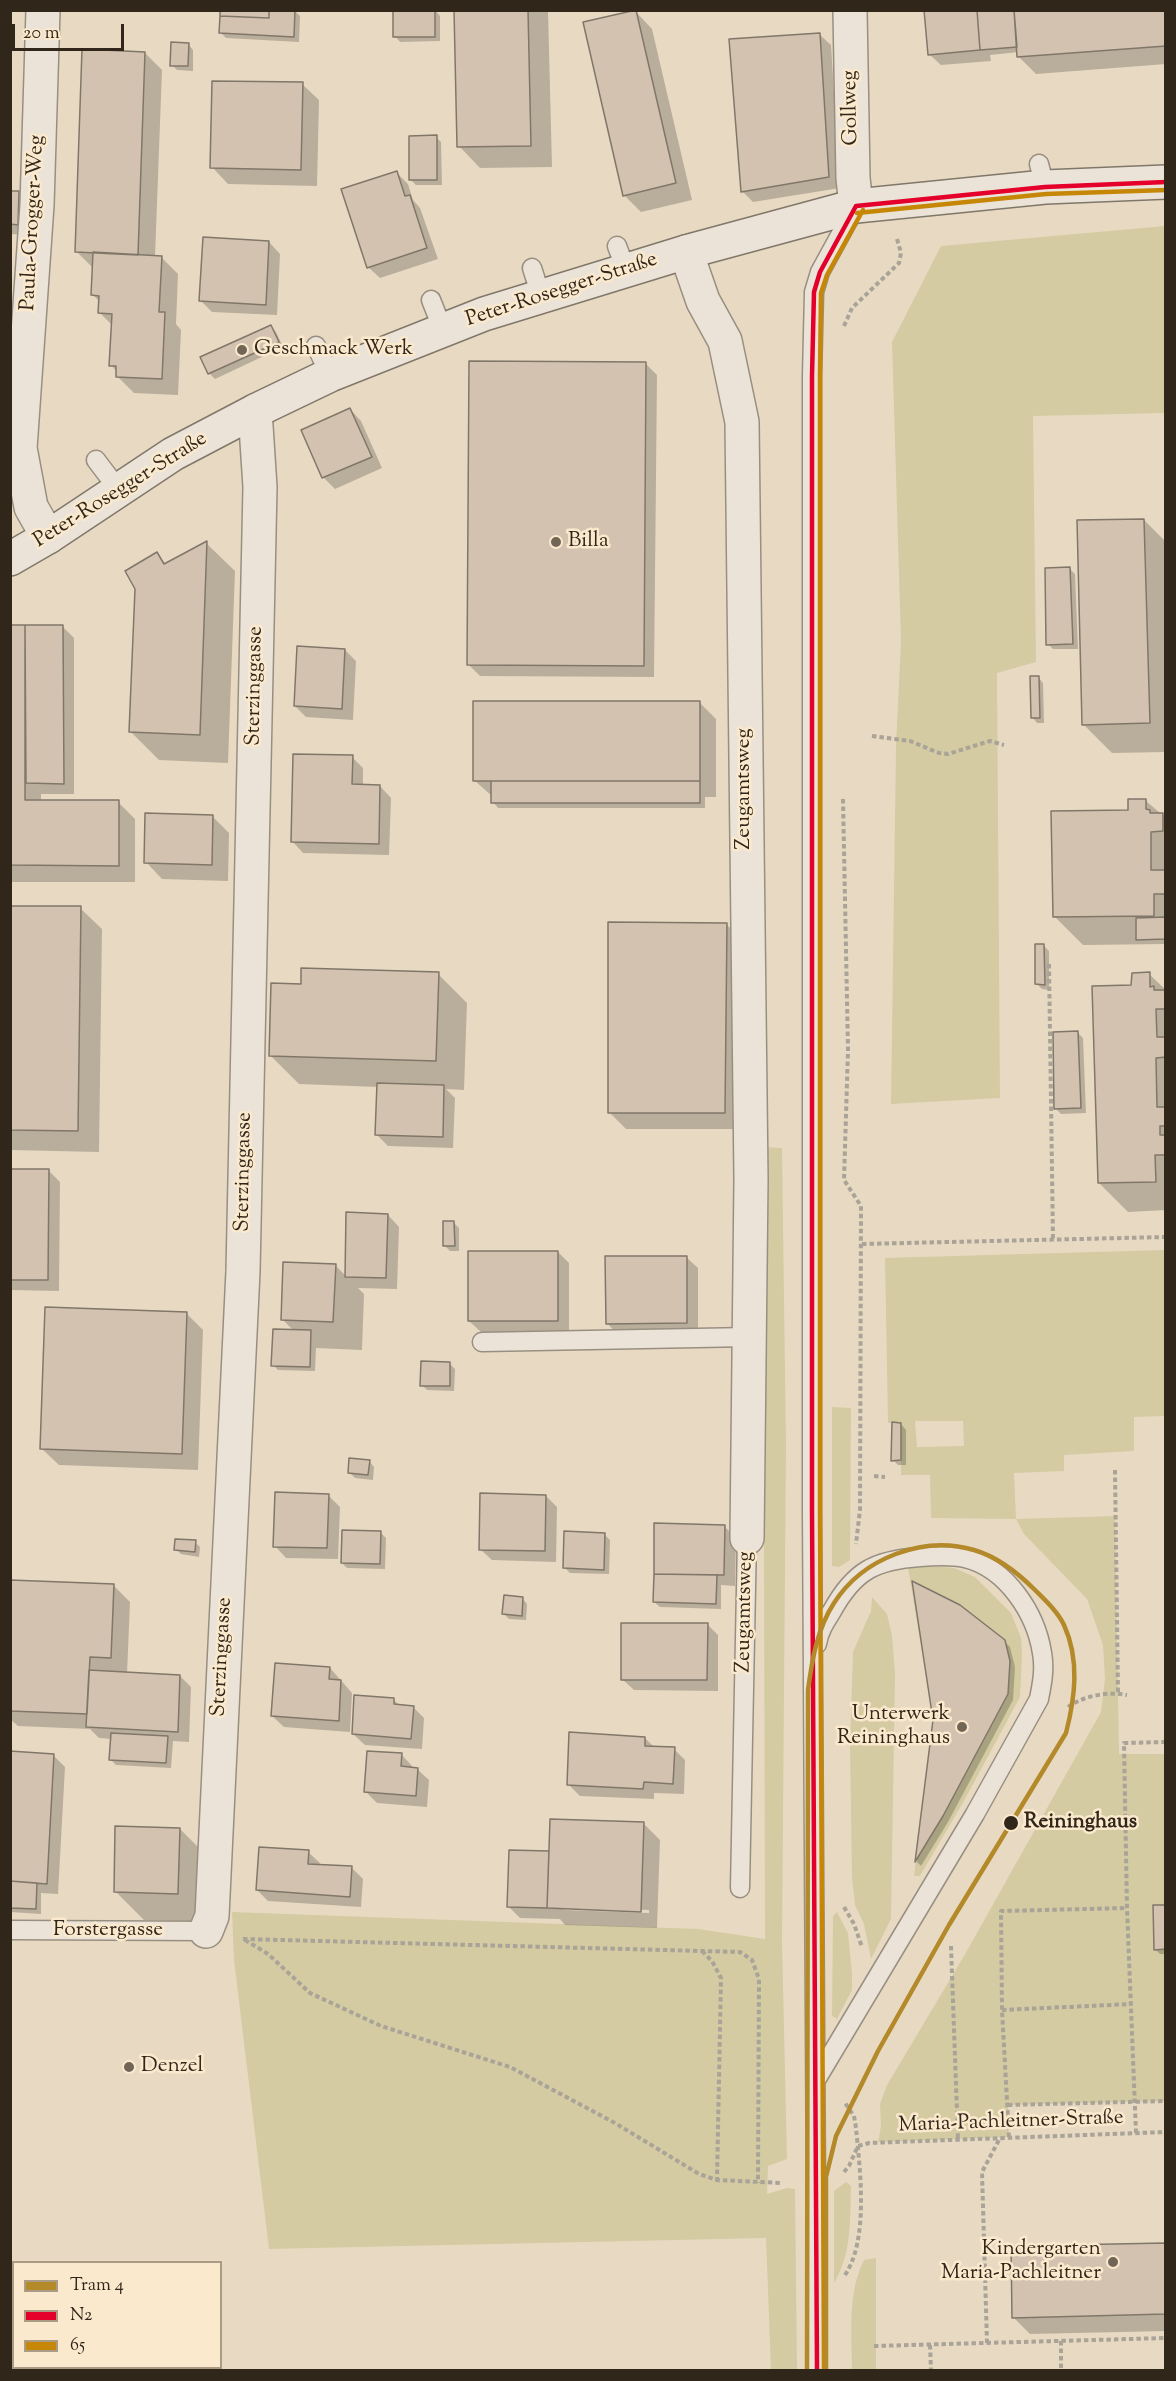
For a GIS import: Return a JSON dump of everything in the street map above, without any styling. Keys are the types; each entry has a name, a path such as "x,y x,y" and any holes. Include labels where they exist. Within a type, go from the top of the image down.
{"street":[{"name":"Paula-Grogger-Weg","path":"43,10 37,205 20,448 31,507 48,537"},
{"name":"Gollweg","path":"850,10 853,178 856,206"},
{"name":"Peter-Rosegger-Straße","path":"10,559 48,537 173,454 255,411 323,361 437,315 536,282 622,258 686,252 856,206 1042,175 1166,182"},
{"name":"Zeugamtsweg","path":"686,252 703,301 725,341 742,422 750,1179 747,1538"},
{"name":"Sterzinggasse","path":"206,1931 212,1916 243,1271 260,487 255,411"}],"lane":[{"path":"817,2370 811,792 814,292 820,272 856,206"},
{"path":"96,460 118,489"},
{"path":"482,1342 750,1337"},
{"name":"Zeugamtsweg","path":"740,1888 747,1538"},
{"path":"814,1681 819,1633 842,1592 868,1569 884,1561 900,1558 934,1556 966,1558 986,1568 1002,1579 1025,1604 1038,1635 1043,1655 1043,1677 1039,1699 975,1814 816,2080"},
{"name":"Forstergasse","path":"10,1930 206,1931"}],"path":[{"path":"844,336 844,325 852,308 898,263 901,253 898,244"},
{"path":"872,736 910,741 939,753 948,753 990,741 1004,745"},
{"path":"843,792 848,1050 844,1180 861,1206 862,1244 860,1510 855,1556"},
{"path":"1049,964 1053,1240"},
{"path":"862,1244 1166,1237"},
{"path":"1115,1470 1118,1693"},
{"path":"874,1476 885,1477"},
{"path":"1095,1696 1118,1693 1127,1695"},
{"path":"1136,2133 1127,1908 1124,1743 1166,1742"},
{"path":"843,1898 845,1910 857,1932 862,1954"},
{"path":"1009,2137 1002,2010 1001,1911 1127,1908"},
{"path":"237,1936 268,1954 310,1993 381,2026 510,2067 615,2123 699,2174 717,2180 782,2183"},
{"path":"243,1939 740,1952 752,1960 759,1979 758,2183"},
{"path":"951,1946 958,2140"},
{"path":"701,1951 712,1961 721,1978 717,2180"},
{"path":"1002,2010 1132,2004"},
{"path":"1008,2105 1166,2101"},
{"path":"843,2278 854,2262 860,2236 858,2146 854,2116"},
{"name":"Maria-Pachleitner-Straße","path":"858,2146 869,2143 1166,2132"},
{"path":"987,2343 982,2172 1000,2138"},
{"path":"837,2179 849,2166 858,2146"},
{"path":"874,2346 1166,2338"},
{"path":"1061,2341 1061,2370"},
{"path":"930,2345 931,2370"}],"shaded area":[{"path":"1165,226 1165,413 1033,416 1036,662 997,673 1000,1098 891,1104 896,746 901,641 892,342 941,246"},
{"path":"763,1147 782,1148 786,1445 782,1942 787,2159 768,2166 767,2194 787,2188 795,2189 797,2370 771,2370 766,2238 269,2249 234,1960 232,1912 698,1929 765,1939"},
{"path":"1165,1250 1165,1416 1134,1417 1134,1451 1064,1455 1064,1471 1014,1473 1016,1519 931,1518 930,1475 901,1475 901,1423 888,1423 885,1258","holes":["915,1421 963,1421 964,1446 917,1447"]},
{"path":"832,1407 851,1408 850,1560 839,1567 832,1566"},
{"path":"1115,1516 1119,1754 1165,1754 1165,2101 1008,2105 1009,2137 878,2142 881,2126 880,2104 887,2085 964,1956 1101,1712 1105,1679 1103,1645 1087,1599 1024,1534 1016,1519"},
{"name":"Unterwerk Reininghaus","path":"925,1565 954,1568 975,1577 1011,1613 1021,1638 1022,1654 1020,1697 920,1876 914,1876 933,1720 908,1567"},
{"path":"872,1597 887,1614 892,1636 895,1675 891,1919 871,1959 864,1924 855,1905 852,1878 850,1744 853,1652 871,1611"},
{"path":"837,1912 848,1933 852,1990 837,2019 832,2016 833,1916"},
{"path":"846,2182 851,2186 849,2236 844,2260 834,2283 834,2191"},
{"path":"876,2258 876,2370 852,2370 852,2314 855,2286 864,2260"}],"building":[{"path":"220,10 269,10 269,18 220,16"},
{"path":"269,10 295,10 294,37 219,33 220,16 269,18"},
{"path":"393,10 435,10 435,37 393,37"},
{"path":"454,10 528,10 531,146 457,147"},
{"path":"636,10 676,183 623,196 583,22"},
{"path":"924,10 977,10 980,50 928,55"},
{"path":"977,10 1014,10 1017,47 980,50"},
{"path":"1014,10 1166,10 1166,46 1017,57"},
{"path":"820,33 829,177 741,192 729,39"},
{"path":"171,42 189,43 188,66 170,66"},
{"path":"82,49 145,52 138,255 75,252"},
{"path":"212,81 303,82 301,170 210,168"},
{"path":"437,135 437,180 409,180 409,136"},
{"path":"397,171 405,196 410,195 427,248 367,268 341,189"},
{"path":"10,191 19,191 18,225 10,224"},
{"path":"203,237 269,241 266,305 199,301"},
{"path":"93,252 162,256 159,312 165,312 162,379 116,377 116,366 109,366 112,314 98,313 99,296 91,295"},
{"path":"271,325 279,342 208,374 200,357"},
{"name":"Billa","path":"469,361 646,362 644,666 467,665"},
{"path":"350,408 372,457 322,478 301,430"},
{"path":"1144,519 1150,723 1082,725 1077,520"},
{"path":"207,541 200,735 129,732 135,589 125,571 157,552 164,564"},
{"path":"1070,567 1073,644 1046,645 1045,568"},
{"path":"10,625 25,625 25,800 119,800 119,866 10,865"},
{"path":"25,625 63,625 64,784 26,783"},
{"path":"297,646 345,649 342,709 294,706"},
{"path":"1030,676 1039,676 1040,718 1031,718"},
{"path":"473,701 700,701 700,781 473,781"},
{"path":"293,754 353,755 352,784 380,785 379,844 291,842"},
{"path":"491,781 700,781 700,803 491,803"},
{"path":"1128,799 1146,799 1146,809 1150,810 1150,813 1163,813 1163,831 1151,832 1151,870 1166,870 1166,894 1154,894 1154,916 1053,917 1051,811 1128,810"},
{"path":"145,813 213,815 212,865 144,863"},
{"path":"10,906 81,906 78,1131 10,1130"},
{"path":"1166,917 1166,939 1136,940 1136,918"},
{"path":"608,922 727,923 725,1113 608,1113"},
{"path":"1035,944 1044,944 1045,985 1035,984"},
{"path":"301,968 439,972 436,1061 269,1056 271,983 301,984"},
{"path":"1150,972 1150,987 1154,986 1154,990 1166,990 1166,1009 1156,1009 1157,1037 1166,1037 1166,1057 1156,1058 1157,1107 1166,1107 1166,1126 1160,1126 1160,1135 1166,1135 1166,1155 1155,1155 1156,1182 1098,1183 1092,986 1131,985 1132,973"},
{"path":"1078,1031 1081,1108 1054,1109 1053,1032"},
{"path":"377,1083 444,1085 443,1137 375,1135"},
{"path":"10,1169 49,1169 48,1280 10,1280"},
{"path":"346,1212 388,1214 386,1278 345,1277"},
{"path":"443,1221 454,1221 455,1246 443,1246"},
{"path":"468,1251 558,1251 558,1321 468,1321"},
{"path":"605,1256 687,1256 687,1323 606,1324"},
{"path":"283,1262 336,1264 333,1322 281,1320"},
{"path":"45,1307 187,1312 182,1454 40,1449"},
{"path":"273,1329 311,1330 310,1367 271,1366"},
{"path":"421,1361 450,1362 450,1386 420,1386"},
{"path":"892,1422 901,1423 901,1460 891,1461"},
{"path":"349,1458 370,1460 368,1475 348,1473"},
{"path":"275,1492 329,1494 327,1548 273,1547"},
{"path":"480,1493 546,1495 545,1551 479,1550"},
{"path":"654,1523 725,1525 724,1575 654,1574"},
{"path":"342,1530 381,1531 380,1564 341,1563"},
{"path":"564,1531 605,1533 604,1570 563,1568"},
{"path":"175,1539 196,1540 195,1552 174,1550"},
{"path":"654,1574 717,1575 716,1604 653,1602"},
{"path":"10,1580 114,1584 111,1658 90,1657 87,1714 10,1711"},
{"name":"Unterwerk Reininghaus","path":"912,1581 960,1605 1005,1640 1010,1661 1008,1694 943,1816 915,1862 933,1720"},
{"path":"504,1595 523,1597 522,1616 502,1614"},
{"path":"621,1623 708,1623 707,1680 621,1680"},
{"path":"275,1663 330,1667 329,1679 341,1680 339,1721 271,1716"},
{"path":"89,1670 180,1675 178,1732 86,1727"},
{"path":"354,1695 394,1698 394,1704 414,1706 411,1739 352,1734"},
{"path":"569,1732 645,1737 645,1746 675,1747 673,1784 644,1782 643,1789 567,1785"},
{"path":"111,1733 168,1736 166,1763 109,1760"},
{"path":"10,1751 54,1754 47,1884 10,1881"},
{"path":"367,1751 402,1753 401,1766 418,1768 416,1796 364,1792"},
{"path":"550,1819 644,1822 641,1912 547,1908"},
{"path":"115,1826 180,1828 178,1894 114,1892"},
{"path":"259,1847 309,1850 308,1864 352,1866 350,1897 256,1890"},
{"path":"509,1850 549,1851 547,1908 507,1907"},
{"path":"10,1881 37,1883 36,1909 10,1908"},
{"path":"1153,1905 1166,1905 1166,1949 1154,1950"},
{"path":"1166,2243 1166,2314 1012,2318 1011,2246"},
{"path":"100,2369 203,2369 203,2370"}],"tram line":[{"name":"4","path":"807,2370 808,1690 811,1667 819,1634 828,1613 846,1587 861,1574 878,1562 915,1548 955,1546 983,1553 1007,1566 1047,1602 1058,1616 1064,1625 1072,1652 1074,1665 1072,1706 1066,1733 949,1925 878,2051 836,2136 826,2177 826,2370"}],"transit line":[{"name":"N2","path":"856,206 1045,187 1166,182"},
{"name":"65","path":"857,213 1046,194 1166,190"},
{"name":"N2","path":"817,2370 812,1511 812,376 814,292 820,272 856,206"},
{"name":"65","path":"824,2370 820,1511 821,293 827,275 863,210"}],"place":[{"name":"Geschmack Werk","path":"242,350"},
{"name":"Billa","path":"556,542"},
{"name":"Unterwerk Reininghaus","path":"962,1727"},
{"name":"Reininghaus","path":"1011,1823"},
{"name":"Denzel","path":"129,2067"},
{"name":"Kindergarten Maria-Pachleitner","path":"1113,2262"}]}
